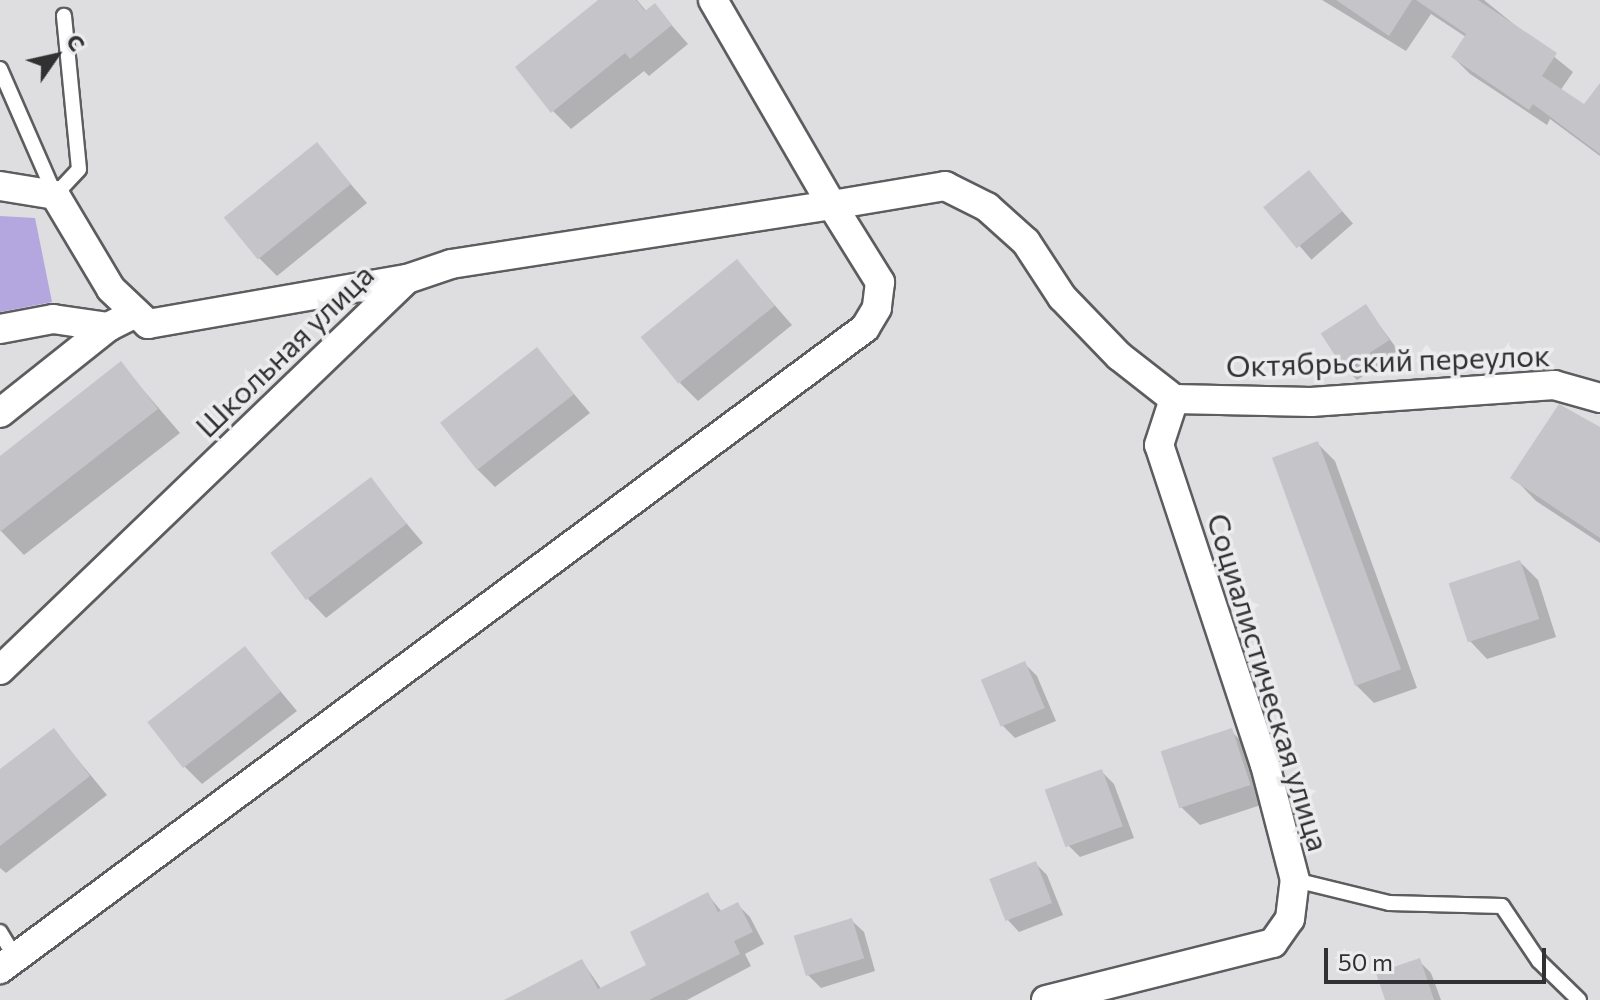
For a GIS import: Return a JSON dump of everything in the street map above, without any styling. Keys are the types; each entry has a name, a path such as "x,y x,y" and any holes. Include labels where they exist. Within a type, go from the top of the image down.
{"street":[{"path":"8,963 865,328 877,308 880,282 713,0"},
{"path":"0,186 55,195 111,289 148,324 407,279"},
{"path":"832,205 945,186 987,207 1026,242 1062,297 1119,356 1174,399"},
{"name":"Школьная улица","path":"0,670 407,279 451,264 832,205"},
{"path":"0,413 108,327 136,313"},
{"path":"0,329 53,319 108,327"},
{"name":"Октябрьский переулок","path":"1174,399 1311,402 1554,385 1600,398"},
{"name":"Социалистическая улица","path":"1046,1000 1273,943 1290,919 1295,880 1265,765 1159,445 1174,399"}],"lane":[{"path":"0,69 55,195 79,169 64,16"},
{"path":"1295,880 1389,903 1502,906 1539,961 1579,1000"},
{"path":"0,932 8,963"}],"shaded area":[{"path":"0,216 35,218 52,302 0,312"}],"building":[{"path":"598,0 636,0 645,11 655,3 672,25 630,59 625,53 551,113 515,67"},
{"path":"1336,0 1412,0 1389,36"},
{"path":"1416,0 1478,0 1557,53 1542,76 1584,104 1600,83 1600,154 1533,104 1529,110 1451,57 1466,34"},
{"path":"317,142 351,184 258,259 224,218"},
{"path":"1309,170 1342,211 1297,248 1263,207"},
{"path":"737,259 775,306 678,384 641,337"},
{"path":"1366,304 1389,340 1344,369 1321,333"},
{"path":"537,347 574,394 477,470 440,423"},
{"path":"121,361 158,409 0,532 0,456"},
{"path":"1559,404 1600,427 1600,538 1510,478"},
{"path":"1318,441 1401,669 1355,686 1272,458"},
{"path":"371,477 407,524 306,600 270,553"},
{"path":"1520,560 1539,619 1468,642 1449,583"},
{"path":"245,646 281,692 183,768 147,722"},
{"path":"1025,661 1045,708 1001,727 981,680"},
{"path":"54,728 90,776 0,846 0,769"},
{"path":"1232,728 1251,785 1179,808 1161,751"},
{"path":"1102,769 1123,826 1066,847 1045,790"},
{"path":"1036,861 1052,903 1005,921 989,879"},
{"path":"708,892 718,912 738,902 753,932 734,941 740,954 649,1000 504,1000 582,959 598,989 646,965 630,932"},
{"path":"852,918 864,958 806,976 794,936"},
{"path":"1420,958 1434,1000 1385,1000 1376,973"}]}
